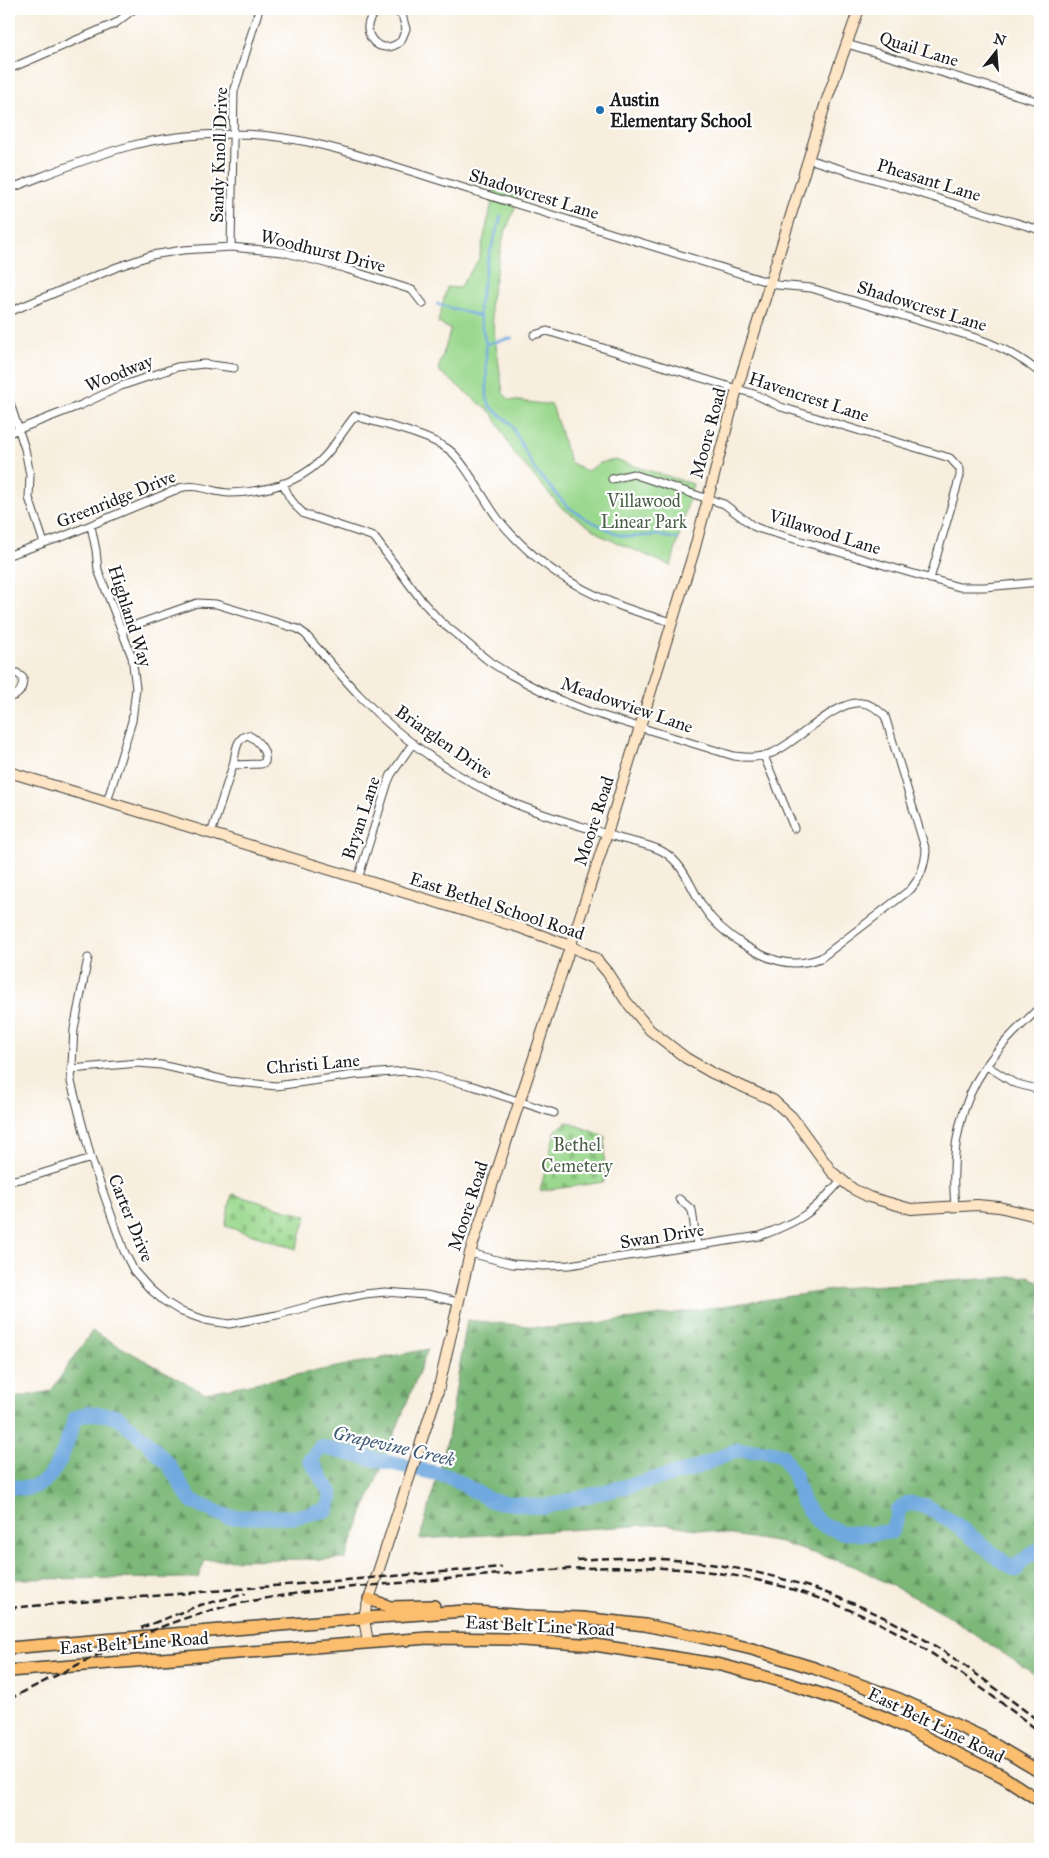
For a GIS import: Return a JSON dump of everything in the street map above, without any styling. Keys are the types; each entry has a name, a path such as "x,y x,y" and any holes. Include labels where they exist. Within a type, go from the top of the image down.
{"main road":[{"path":"369,1599 390,1607 437,1606 465,1611"},
{"name":"East Belt Line Road","path":"9,1648 465,1611 582,1618 645,1625 752,1648 900,1699 980,1736 1040,1772"},
{"name":"East Belt Line Road","path":"9,1671 428,1638 508,1639 595,1644 721,1665 780,1681 858,1706 895,1722 1002,1776 1040,1801"},
{"path":"858,1706 865,1686"}],"street":[{"path":"9,69 116,23 134,9"},
{"name":"Sandy Knoll Drive","path":"231,246 234,92 260,9"},
{"path":"380,9 374,13 368,22 368,32 378,45 388,47 394,46 401,41 406,29 402,15 390,9"},
{"name":"Moore Road","path":"368,1643 364,1618 438,1391 470,1252 607,834 672,622 737,389 808,160 859,9"},
{"name":"Quail Lane","path":"847,44 1040,102"},
{"name":"Shadowcrest Lane","path":"12,188 86,159 130,146 198,135 258,134 316,144 780,285 811,288 994,344 1019,357 1040,372"},
{"name":"Pheasant Lane","path":"808,160 1040,230"},
{"path":"9,173 12,188"},
{"name":"Woodhurst Drive","path":"9,312 117,267 152,255 231,246 283,252 340,267 412,290 424,304"},
{"name":"Havencrest Lane","path":"534,335 547,331 754,394 781,406 950,458 960,469 960,476 930,580"},
{"name":"Woodway","path":"9,433 121,386 177,367 204,364 234,368"},
{"path":"9,400 29,464 29,498 44,543"},
{"name":"Greenridge Drive","path":"9,555 91,526 191,485 227,493 258,491 283,483 308,470 324,457 355,416 433,440 449,449 458,459 499,520 523,546 548,566 588,592 620,606 672,622"},
{"name":"Villawood Lane","path":"612,479 633,474 707,498 731,508 753,526 760,529 959,587 985,587 1040,582"},
{"name":"Meadowview Lane","path":"283,483 295,508 304,514 374,537 422,601 440,621 490,662 511,676 557,699 587,711 734,756 747,758 773,753 844,706 861,702 876,708 885,716 926,851"},
{"name":"Highland Way","path":"91,526 98,570 132,657 136,688 135,707 107,802"},
{"name":"Briarglen Drive","path":"121,630 197,603 216,604 298,630 304,634 360,697 413,743 448,767 501,797 574,824 661,850 671,857 682,870 707,913 732,938 752,950 793,964 821,958 911,888 922,873 926,851"},
{"path":"9,672 17,673 23,678 23,687 19,693 9,697"},
{"path":"212,834 234,765 239,740 243,736 248,735 263,748 266,756 263,763 234,765"},
{"name":"Bryan Lane","path":"358,879 391,774 413,743"},
{"path":"764,756 794,828"},
{"name":"East Bethel School Road","path":"9,772 521,928 570,946 595,958 608,972 639,1018 666,1043 686,1058 712,1073 773,1100 792,1117 832,1172 841,1180 870,1197 911,1209 977,1205 999,1207 1040,1217"},
{"name":"Carter Drive","path":"88,958 74,1030 70,1082 91,1158 124,1250 134,1271 150,1290 182,1312 205,1320 229,1324 277,1315 356,1296 385,1292 426,1295 458,1302"},
{"path":"955,1207 953,1181 959,1124 975,1084 994,1054 1040,1007"},
{"name":"Christi Lane","path":"71,1069 138,1063 161,1065 229,1081 276,1086 354,1075 405,1071 473,1086 521,1100 554,1113"},
{"path":"986,1066 1014,1083 1040,1090"},
{"path":"9,1181 34,1176 91,1158"},
{"name":"Swan Drive","path":"470,1252 512,1264 569,1265 760,1236 787,1226 804,1217 822,1203 841,1180"},
{"path":"680,1199 692,1210 697,1246"}],"green space":[{"name":"Villawood Linear Park","path":"495,189 519,197 503,238 490,303 503,393 510,400 552,405 570,462 587,471 600,463 615,460 693,484 671,566 604,537 561,507 513,452 493,414 438,370 451,329 438,323 447,287 459,288 479,259"},
{"name":"Bethel Cemetery","path":"567,1122 605,1136 604,1182 540,1191 555,1131"},
{"path":"232,1194 307,1216 296,1249 225,1226"},
{"path":"1029,1276 1040,1284 1040,1678 939,1610 854,1566 781,1543 665,1524 420,1539 448,1438 467,1320 547,1328 634,1319 853,1287"},
{"path":"92,1331 204,1393 428,1349 345,1559 205,1560 198,1578 9,1579 9,1399 51,1391"}],"waterway":[{"path":"501,216 487,262 479,305 486,344 487,397 490,406 510,423 535,470 567,506 585,518 619,535 630,537 656,535 677,539"},
{"path":"437,304 479,316"},
{"path":"486,344 512,338"},
{"name":"Grapevine Creek","path":"9,1486 28,1488 38,1485 47,1479 60,1460 75,1418 88,1413 117,1416 145,1440 169,1465 191,1501 228,1517 295,1517 327,1510 332,1495 310,1460 321,1447 448,1476 492,1501 544,1507 687,1471 738,1450 767,1451 782,1455 794,1475 803,1503 820,1524 841,1532 867,1534 891,1532 897,1520 898,1510 908,1503 926,1506 953,1522 1016,1570 1022,1561 1040,1549"}],"railway":[{"path":"577,1560 661,1559 702,1563 783,1579 823,1592 861,1607 918,1636 972,1671 1040,1722"},
{"path":"9,1608 502,1567"},
{"path":"9,1699 105,1651 179,1620 261,1599 347,1588 578,1568 626,1567 720,1573 768,1583 848,1609 900,1634 937,1657 1040,1732"},
{"path":"141,1628 200,1605 246,1594"}],"place":[{"name":"Austin Elementary School","path":"600,110"}]}
